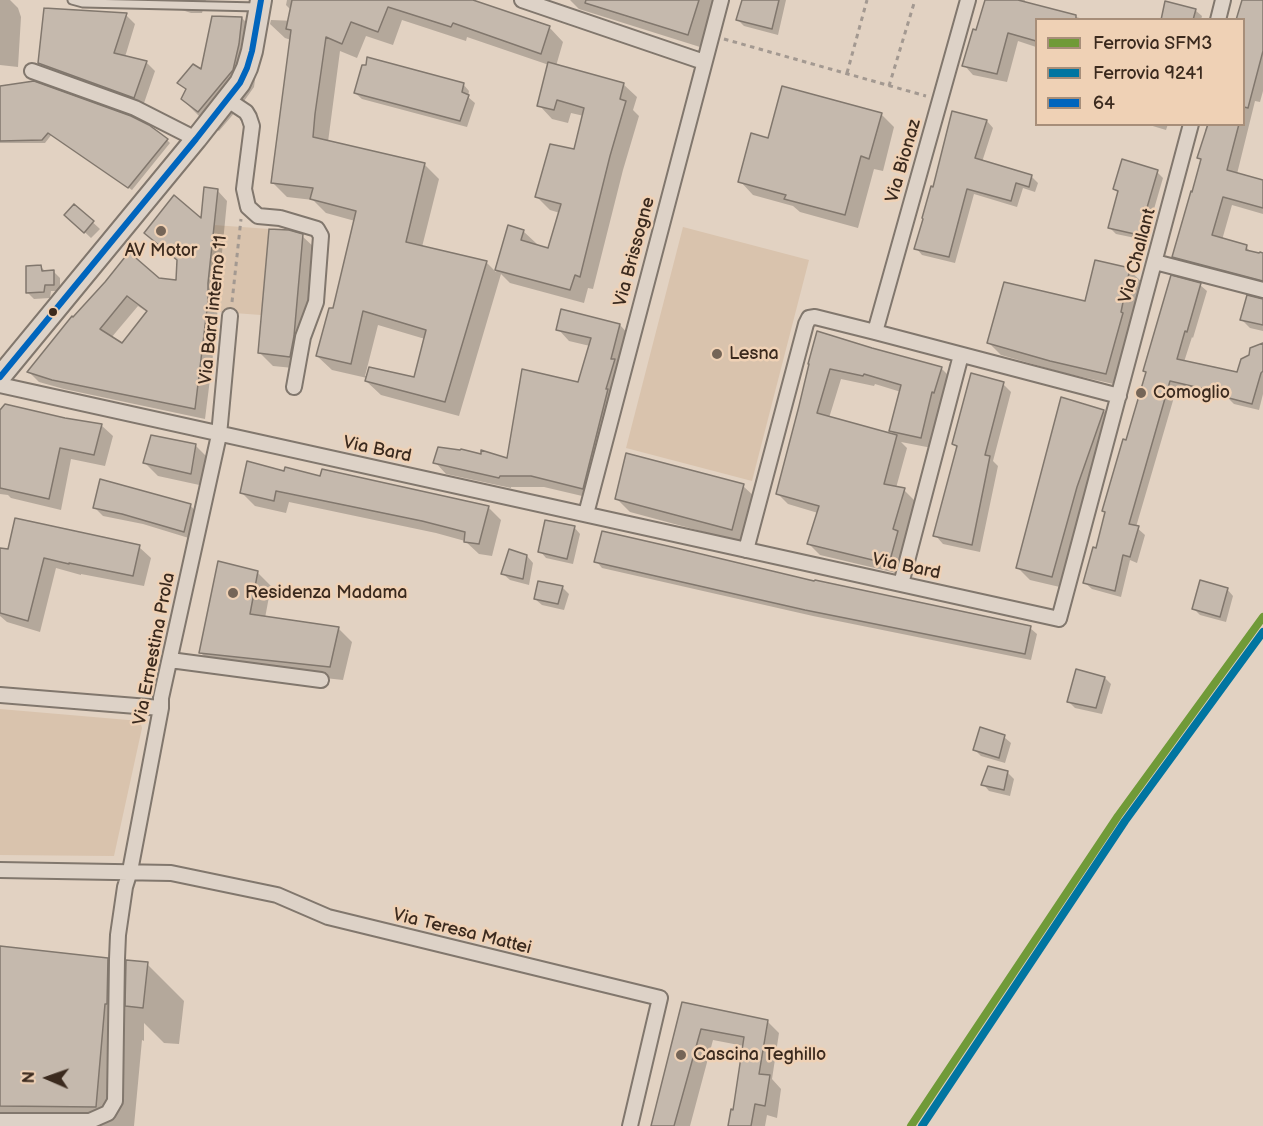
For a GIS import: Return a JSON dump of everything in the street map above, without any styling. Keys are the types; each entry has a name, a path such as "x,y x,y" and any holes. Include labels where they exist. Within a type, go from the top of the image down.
{"street":[{"path":"522,0 704,62"},
{"name":"Via Brissogne","path":"586,514 720,0"},
{"name":"Via Bionaz","path":"875,332 968,0"},
{"path":"1218,18 1223,0"},
{"path":"0,377 240,83 252,51 261,3"},
{"path":"32,71 135,108 196,139"},
{"path":"228,100 246,112 252,126 244,189 248,207 258,216 280,218 317,229 321,236 316,302 303,337 294,387"},
{"name":"Via Challant","path":"1059,619 1190,126"},
{"path":"1155,262 1263,290"},
{"name":"Via Bard interno 11","path":"219,435 230,315"},
{"path":"746,550 809,318 815,317 875,332 1119,396"},
{"path":"901,584 961,355"},
{"name":"Via Bard","path":"0,385 1059,619"},
{"name":"Via Ernestina Prola","path":"130,871 161,698 219,435"},
{"path":"170,660 321,680"},
{"path":"0,695 161,708"},
{"name":"Via Teresa Mattei","path":"0,870 171,873 277,895 328,917 660,998 630,1126"},
{"path":"0,1121 90,1121 108,1113 115,1101 118,935 125,887 130,871"}],"lane":[{"path":"72,0 83,3 261,3"}],"path":[{"path":"847,74 867,0"},
{"path":"889,86 915,0"},
{"path":"711,35 940,100"},
{"path":"235,272 244,189"},
{"name":"Via Bard interno 11","path":"230,315 244,189"}],"shaded area":[{"path":"214,225 269,229 261,315 207,311"},
{"name":"Lesna","path":"683,227 809,260 752,481 626,448"},
{"path":"0,709 140,721 142,728 114,856 0,855"}],"building":[{"path":"292,0 473,0 550,26 541,54 453,23 451,27 388,7 378,32 351,22 342,44 326,37 313,137 425,163 406,242 487,261 445,402 365,381 369,367 414,377 426,330 363,311 351,364 316,356 329,308 333,308 356,211 310,199 313,188 271,183 291,30 286,29"},
{"path":"586,0 699,0 688,35 585,3"},
{"path":"742,0 779,0 772,29 736,20"},
{"path":"985,0 1018,0 1076,15 1076,18 1035,18 1035,41 1008,33 997,74 962,66 973,29 976,30"},
{"path":"1242,0 1263,0 1263,51 1248,108 1245,107 1245,18 1237,18"},
{"path":"1165,1 1196,9 1194,18 1161,18"},
{"path":"44,8 127,13 114,53 147,61 134,98 38,63"},
{"path":"212,16 242,17 239,44 233,70 198,112 181,99 186,89 177,83 193,64 201,69"},
{"path":"367,57 464,83 462,92 469,95 460,121 354,93 362,65 366,65"},
{"path":"548,62 624,83 620,99 626,101 580,277 575,275 570,290 495,270 508,225 524,230 521,240 548,248 561,204 535,197 550,144 574,149 584,108 557,100 554,110 537,106"},
{"path":"34,81 131,116 149,125 168,139 128,188 48,133 42,140 0,141 0,86"},
{"path":"782,86 882,113 869,159 861,156 845,215 784,199 786,195 738,182 751,133 768,138"},
{"path":"952,111 987,120 975,158 1032,175 1029,187 1016,183 1011,201 967,189 949,257 914,249 931,186 933,187"},
{"path":"1207,126 1238,126 1227,170 1263,180 1263,208 1223,197 1212,235 1247,245 1246,250 1263,253 1263,281 1172,257 1201,159 1197,158"},
{"path":"1122,159 1158,170 1139,235 1108,228 1118,191 1113,189"},
{"path":"204,187 218,189 195,409 52,380 27,372 72,316 105,282 129,252 159,278 176,280 177,260 144,233 174,195 201,218","holes":["127,296 147,311 122,343 100,329"]},
{"path":"74,204 94,221 84,233 64,215"},
{"path":"269,229 289,230 303,234 290,357 258,353"},
{"path":"1095,260 1130,268 1121,312 1123,313 1106,374 987,343 1004,282 1085,301"},
{"path":"41,265 42,271 54,270 54,285 45,285 44,292 26,293 26,266"},
{"path":"1171,275 1201,283 1177,359 1237,372 1241,359 1249,355 1250,348 1263,343 1263,371 1252,404 1225,397 1226,394 1170,381 1129,524 1139,526 1130,557 1123,555 1115,591 1083,583 1093,547 1096,548 1105,512 1102,511 1146,372 1143,371"},
{"path":"1247,295 1263,299 1263,325 1240,320"},
{"path":"561,309 620,324 611,359 615,359 583,489 531,476 500,476 499,478 433,463 438,447 481,454 481,450 507,458 522,369 578,382 591,338 556,330"},
{"path":"817,331 942,367 934,393 932,392 921,438 889,431 901,385 864,374 863,376 830,369 817,413 897,435 884,484 905,488 893,529 898,531 889,564 807,544 819,506 776,494"},
{"path":"971,373 1004,382 985,455 990,456 972,545 933,536 957,446 952,444"},
{"path":"1061,397 1104,410 1077,487 1052,577 1016,568"},
{"path":"5,404 102,424 94,455 60,448 49,499 0,488 0,410"},
{"path":"151,435 196,444 191,474 143,463"},
{"path":"626,453 744,484 732,530 615,499"},
{"path":"247,461 284,471 285,467 320,476 322,469 489,506 479,544 464,542 465,532 422,521 276,491 274,501 240,493"},
{"path":"100,479 191,504 184,532 93,508"},
{"path":"15,518 140,545 133,576 44,558 28,621 0,613 0,548 8,549"},
{"path":"545,520 575,526 567,559 538,552"},
{"path":"602,531 814,581 1031,626 1025,654 805,610 594,562"},
{"path":"509,549 527,555 523,579 501,574"},
{"name":"Residenza Madama","path":"218,561 258,571 250,614 339,627 330,667 199,653"},
{"path":"1200,580 1228,588 1220,617 1192,609"},
{"path":"538,581 563,586 558,604 534,599"},
{"path":"1076,669 1105,677 1096,708 1067,702"},
{"path":"980,727 1005,735 999,758 973,750"},
{"path":"988,766 1008,771 1004,790 981,785"},
{"path":"0,946 108,958 107,1004 105,1004 96,1107 0,1106"},
{"path":"126,960 148,962 143,1008 125,1006"},
{"name":"Cascina Teghillo","path":"682,1002 768,1020 759,1074 770,1075 765,1106 755,1104 751,1126 728,1126 731,1109 733,1110 744,1037 701,1029 674,1126 651,1126"}],"rail line":[{"name":"SFM3","path":"911,1126 1118,816 1263,617"},
{"name":"9241","path":"922,1126 1125,821 1263,632"}],"transit line":[{"name":"64","path":"0,377 240,83 252,51 261,0"}],"place":[{"name":"AV Motor","path":"161,231"},
{"name":"Lesna","path":"717,354"},
{"name":"Comoglio","path":"1141,393"},
{"name":"Residenza Madama","path":"233,593"},
{"name":"Cascina Teghillo","path":"681,1055"}]}
